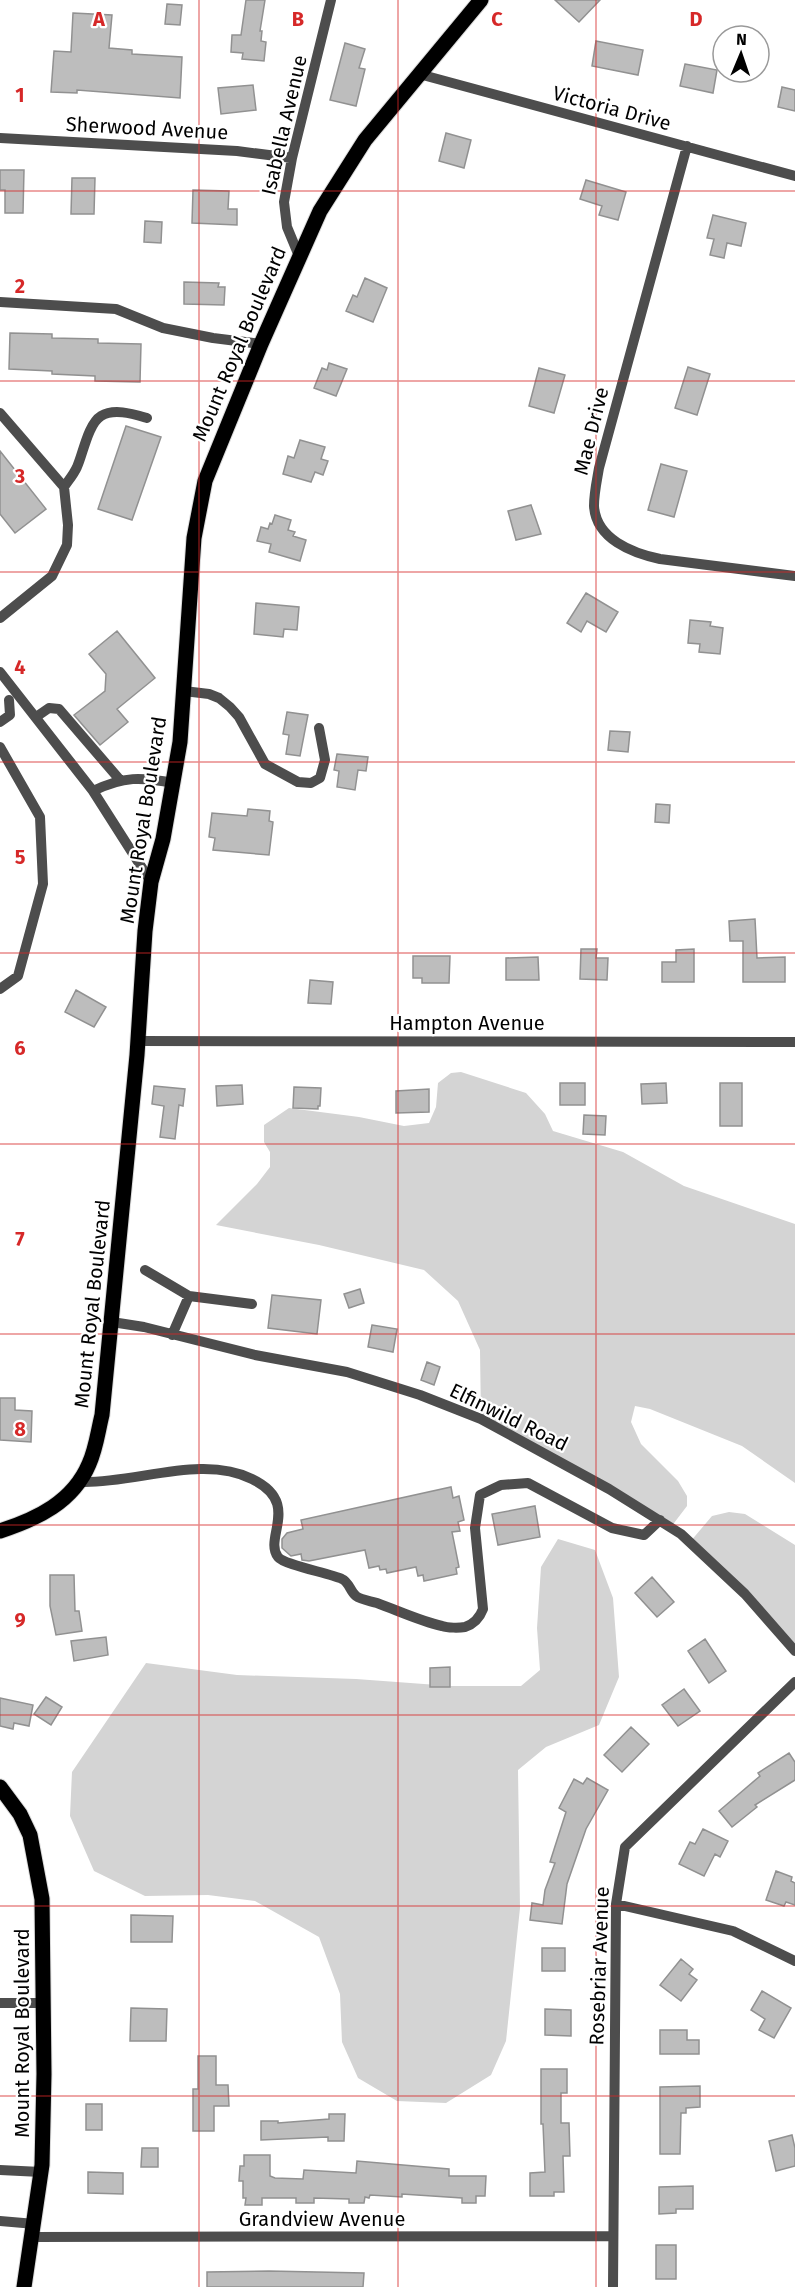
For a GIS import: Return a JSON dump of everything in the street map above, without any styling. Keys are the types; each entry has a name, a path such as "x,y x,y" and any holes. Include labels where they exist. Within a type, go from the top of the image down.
{"main road":[{"name":"Mount Royal Boulevard","path":"0,1532 46,1512 65,1500 81,1482 90,1462 102,1415 123,1207 151,882 163,839 180,742 194,538 205,481 261,344 320,212 342,174 366,140 482,0"},
{"name":"Mount Royal Boulevard","path":"0,1787 20,1814 30,1835 42,1899 44,2003 41,2172 24,2287"}],"street":[{"name":"Isabella Avenue","path":"299,256 287,227 284,202 292,158 331,0"},
{"name":"Victoria Drive","path":"419,74 795,176"},
{"name":"Sherwood Avenue","path":"0,138 237,152 292,158"},
{"name":"Mae Drive","path":"687,147 599,468 594,493 594,509 606,534 640,555 795,576"},
{"path":"0,302 116,309 163,328 213,338 261,344"},
{"path":"64,487 76,469 93,426 100,417 127,412 147,418"},
{"path":"0,413 64,487 69,525 67,545 52,576 42,587 0,618"},
{"path":"0,672 8,696 10,715 0,722"},
{"path":"184,691 209,694 224,702 238,717 265,764 298,782 311,783 320,778 325,760 319,728"},
{"path":"8,696 36,717 93,791 151,882"},
{"path":"36,717 49,708 59,709 120,780"},
{"path":"0,747 40,818 43,884 18,976 0,989"},
{"path":"93,791 120,780 151,778 174,783"},
{"name":"Hampton Avenue","path":"138,1041 795,1042"},
{"path":"145,1270 189,1296 252,1304"},
{"path":"172,1335 189,1296"},
{"name":"Elfinwild Road","path":"112,1322 255,1355 347,1372 420,1395 481,1419 609,1489 681,1534 745,1594 795,1651"},
{"path":"81,1482 104,1483 188,1469 224,1471 252,1479 274,1495 278,1507 274,1548 278,1557 285,1562 324,1571 346,1580 355,1596 443,1627 465,1627 479,1619 483,1609 475,1528 480,1495 501,1485 528,1483 612,1528 644,1535 660,1520"},
{"name":"Rosebriar Avenue","path":"613,2287 616,1904 625,1847 795,1682"},
{"path":"616,1904 733,1931 795,1961"},
{"path":"0,2003 44,2003"},
{"path":"0,2170 41,2172"},
{"name":"Grandview Avenue","path":"0,2221 34,2230 612,2236"}],"shaded area":[{"path":"461,1072 526,1093 545,1114 553,1131 623,1152 684,1186 795,1224 795,1483 742,1446 650,1409 635,1406 631,1422 641,1444 678,1481 687,1496 687,1506 671,1527 481,1419 480,1350 458,1301 424,1270 319,1245 216,1225 257,1184 270,1167 270,1152 264,1142 264,1125 289,1108 359,1117 404,1126 429,1123 436,1107 438,1083 451,1073"},
{"path":"729,1512 745,1514 795,1545 795,1651 690,1542 712,1516"},
{"path":"558,1539 595,1550 613,1598 619,1677 599,1725 546,1747 518,1770 520,1908 506,2041 491,2075 446,2103 397,2101 358,2078 342,2042 340,1994 319,1937 255,1901 208,1895 145,1896 94,1871 70,1816 72,1772 146,1663 237,1675 356,1679 451,1686 521,1686 540,1670 537,1628 541,1567"}],"building":[{"path":"246,0 265,0 260,31 262,31 261,41 266,42 264,61 242,59 243,53 231,52 232,35 241,35"},
{"path":"555,0 600,0 579,22"},
{"path":"167,4 182,5 180,25 165,24"},
{"path":"73,13 112,15 109,48 132,50 132,54 182,57 180,98 77,90 77,93 51,92 54,51 71,52"},
{"path":"596,41 643,50 638,75 592,66"},
{"path":"345,43 365,49 359,68 365,69 356,106 330,100"},
{"path":"685,64 711,69 711,84 715,84 713,93 680,86"},
{"path":"253,85 256,110 221,114 218,88"},
{"path":"782,87 795,90 795,111 778,107"},
{"path":"446,133 471,140 464,168 439,161"},
{"path":"0,170 24,170 23,213 5,213 5,190 0,190"},
{"path":"72,178 95,178 94,214 71,214"},
{"path":"586,180 626,192 618,220 599,215 602,206 580,199"},
{"path":"193,190 229,191 228,209 237,209 237,225 192,223"},
{"path":"713,215 746,223 741,246 727,243 724,258 710,255 714,239 707,238"},
{"path":"145,221 162,222 161,243 144,242"},
{"path":"365,278 387,288 373,322 346,311 353,295 357,297"},
{"path":"184,282 219,283 218,287 225,287 224,305 184,304"},
{"path":"10,333 52,334 52,338 98,339 98,343 141,344 140,382 95,381 95,376 9,369"},
{"path":"329,363 347,369 336,396 314,388 322,368 327,370"},
{"path":"688,367 710,374 697,415 675,408"},
{"path":"539,368 565,375 554,413 529,406"},
{"path":"126,426 161,437 132,520 98,509"},
{"path":"300,440 325,447 321,459 328,461 323,475 315,472 311,482 283,474 288,456 294,458"},
{"path":"0,451 46,509 15,533 0,514"},
{"path":"661,464 687,471 674,517 648,510"},
{"path":"531,505 541,534 516,540 508,511"},
{"path":"275,515 291,520 288,530 295,532 293,536 306,540 300,561 269,552 271,544 257,541 261,527 268,529"},
{"path":"586,593 618,612 606,632 587,621 581,632 567,623"},
{"path":"256,603 299,607 297,630 284,629 283,637 254,634"},
{"path":"690,620 711,622 710,626 723,628 720,654 699,652 700,644 688,643"},
{"path":"117,631 155,678 117,709 128,722 100,745 74,715 105,691 106,674 89,654"},
{"path":"287,712 308,715 300,756 286,754 289,735 283,734"},
{"path":"610,731 630,732 628,752 608,750"},
{"path":"337,754 368,757 366,771 358,770 355,790 337,787 339,771 334,770"},
{"path":"656,804 670,805 669,823 655,822"},
{"path":"248,809 270,811 269,821 273,822 269,855 213,850 215,838 209,837 212,813 247,816"},
{"path":"755,919 757,958 785,957 785,982 743,982 743,941 730,941 729,921"},
{"path":"581,949 597,949 596,958 608,958 607,980 580,979"},
{"path":"694,949 694,982 662,982 662,962 676,962 676,950"},
{"path":"413,956 450,956 449,983 422,983 422,978 413,978"},
{"path":"538,957 539,980 506,980 506,958"},
{"path":"310,980 333,982 331,1004 308,1003"},
{"path":"76,990 106,1007 94,1027 65,1012"},
{"path":"560,1083 585,1083 585,1105 560,1105"},
{"path":"666,1083 667,1103 642,1104 641,1084"},
{"path":"720,1083 742,1083 742,1126 720,1126"},
{"path":"242,1085 243,1104 217,1106 216,1086"},
{"path":"154,1086 185,1089 183,1106 179,1105 175,1139 160,1137 164,1106 152,1104"},
{"path":"294,1087 321,1088 318,1109 293,1108"},
{"path":"429,1089 429,1112 396,1113 396,1091"},
{"path":"584,1115 606,1116 605,1135 583,1134"},
{"path":"360,1289 364,1303 349,1308 344,1294"},
{"path":"272,1295 321,1300 317,1334 268,1328"},
{"path":"372,1325 397,1329 393,1352 368,1347"},
{"path":"427,1362 440,1367 434,1385 421,1380"},
{"path":"0,1398 15,1398 15,1410 32,1411 31,1442 0,1440"},
{"path":"451,1487 453,1498 459,1496 464,1520 458,1522 460,1531 452,1532 459,1567 456,1568 457,1574 424,1581 423,1575 418,1576 416,1567 387,1573 386,1569 380,1570 379,1566 369,1568 365,1550 309,1561 302,1560 301,1554 291,1556 282,1548 282,1539 287,1533 303,1529 301,1520"},
{"path":"535,1506 540,1537 498,1545 492,1514"},
{"path":"50,1575 74,1575 75,1611 79,1611 82,1631 56,1635 50,1606"},
{"path":"652,1577 674,1602 657,1617 635,1593"},
{"path":"106,1637 108,1655 74,1661 71,1641"},
{"path":"705,1639 726,1671 709,1683 688,1651"},
{"path":"450,1667 450,1687 430,1687 430,1668"},
{"path":"684,1689 700,1711 678,1726 662,1705"},
{"path":"46,1697 62,1707 51,1725 34,1714"},
{"path":"0,1698 33,1705 29,1726 14,1723 13,1729 0,1726"},
{"path":"631,1727 649,1744 622,1772 604,1755"},
{"path":"789,1753 795,1762 795,1780 755,1805 757,1807 732,1827 719,1811 760,1776 758,1773"},
{"path":"587,1778 608,1790 586,1829 567,1884 562,1924 530,1920 532,1903 543,1905 545,1890 555,1863 550,1862 566,1812 559,1808 574,1779 583,1784"},
{"path":"703,1829 728,1841 720,1857 715,1854 704,1876 679,1864 690,1842 695,1844"},
{"path":"776,1871 792,1877 791,1881 795,1883 795,1905 786,1902 784,1906 766,1900"},
{"path":"131,1915 173,1916 172,1942 131,1942"},
{"path":"542,1948 565,1948 565,1971 542,1971"},
{"path":"681,1959 693,1969 689,1974 697,1980 681,2001 660,1985"},
{"path":"762,1991 791,2008 774,2038 759,2030 765,2019 751,2010"},
{"path":"131,2008 167,2009 166,2041 130,2041"},
{"path":"545,2009 571,2010 571,2036 545,2035"},
{"path":"660,2030 687,2030 687,2040 699,2040 699,2054 660,2054"},
{"path":"198,2056 216,2056 216,2085 228,2085 229,2106 214,2106 214,2131 193,2131 193,2089 198,2089"},
{"path":"541,2069 567,2069 567,2093 561,2093 561,2123 569,2123 570,2156 563,2156 564,2192 554,2192 554,2196 530,2196 530,2173 545,2172 543,2124 541,2124"},
{"path":"700,2086 700,2107 686,2108 686,2113 681,2113 680,2154 660,2154 660,2087"},
{"path":"86,2104 102,2104 102,2130 86,2130"},
{"path":"329,2114 345,2114 344,2141 328,2141 328,2137 261,2140 261,2121 278,2121 278,2123 329,2119"},
{"path":"792,2135 795,2166 776,2171 769,2141"},
{"path":"142,2148 158,2148 158,2167 141,2167"},
{"path":"244,2155 270,2155 270,2176 275,2178 303,2179 304,2170 356,2173 357,2161 449,2169 449,2176 486,2176 485,2196 476,2196 476,2203 462,2203 462,2198 402,2194 402,2197 370,2195 369,2198 365,2197 364,2203 349,2203 349,2199 314,2198 314,2203 296,2203 296,2198 262,2198 262,2205 245,2205 243,2181 239,2181 240,2166 244,2166"},
{"path":"88,2172 123,2173 123,2194 88,2193"},
{"path":"693,2186 693,2209 676,2209 676,2213 659,2214 659,2187"},
{"path":"656,2245 676,2245 676,2279 656,2279"},
{"path":"207,2272 364,2273 363,2287 207,2287"}]}
